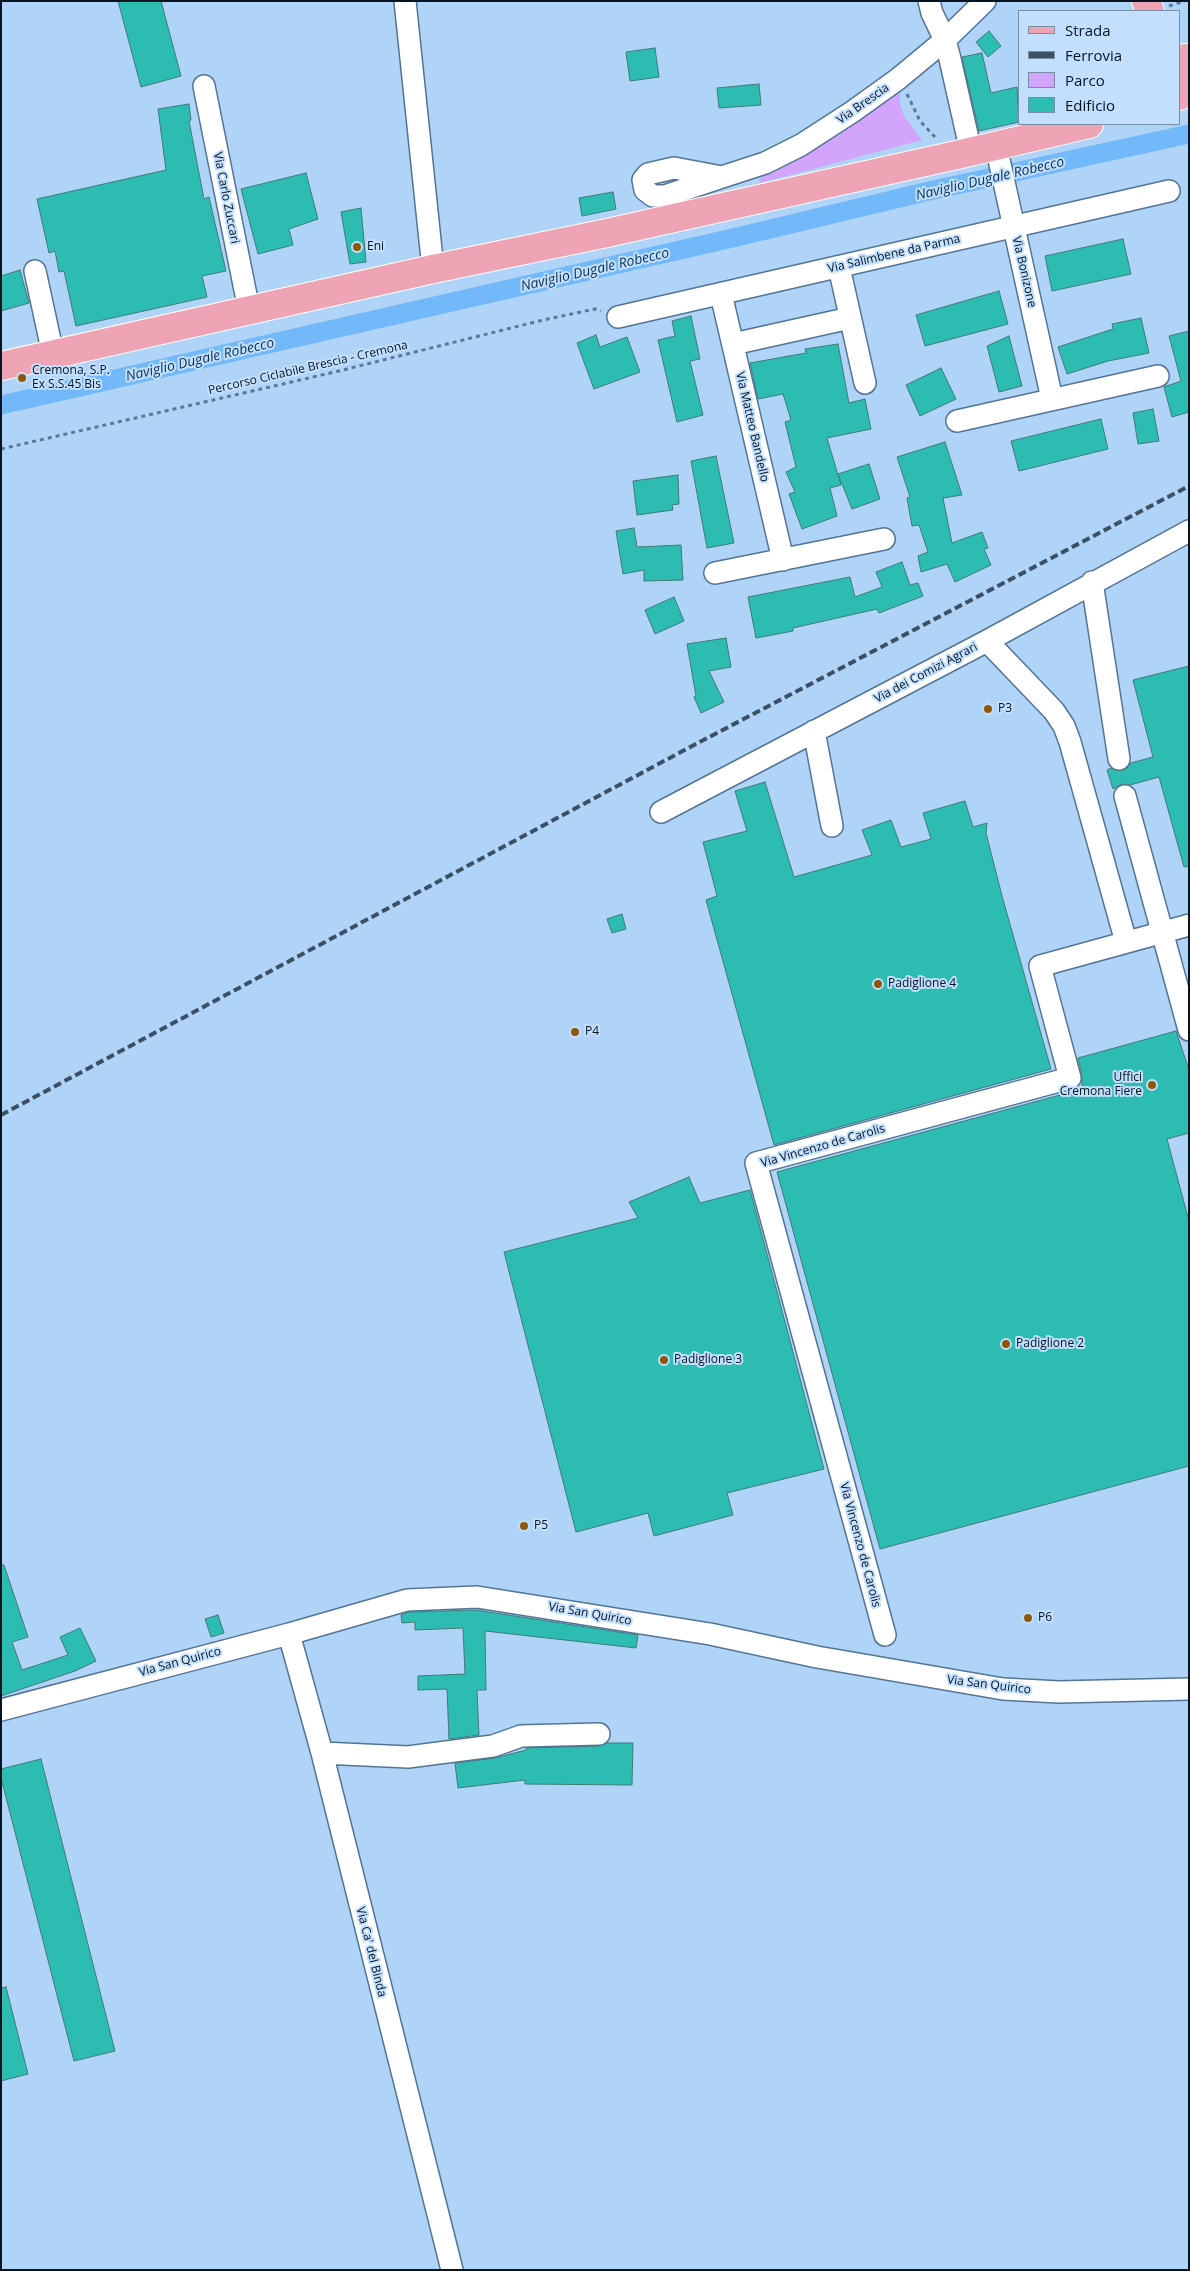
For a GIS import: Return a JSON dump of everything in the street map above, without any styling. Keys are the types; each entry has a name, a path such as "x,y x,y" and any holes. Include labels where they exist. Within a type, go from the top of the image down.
{"main road":[{"path":"1180,95 1185,78 1184,56"},
{"path":"1,366 433,269 988,152 1085,125"}],"street":[{"path":"405,1 433,269"},
{"name":"Via Bonizone","path":"929,1 1012,218 1052,398"},
{"name":"Via Brescia","path":"722,177 765,162 801,145 852,112 898,79 945,40 985,1"},
{"name":"Via Carlo Zuccari","path":"204,86 249,310"},
{"name":"Via Salimbene da Parma","path":"618,317 839,266 1012,218 1169,191"},
{"path":"839,266 865,383"},
{"path":"35,271 54,354"},
{"name":"Via Matteo Bandello","path":"721,294 783,560"},
{"path":"733,344 850,318"},
{"path":"957,421 1052,398 1158,376"},
{"name":"Via dei Comizi Agrari","path":"661,812 987,641 1092,582 1189,532"},
{"path":"715,573 884,539"},
{"path":"1092,582 1119,759"},
{"path":"987,641 1054,711 1064,726 1126,942"},
{"path":"814,732 832,826"},
{"path":"1125,796 1189,1030"},
{"name":"Via Vincenzo de Carolis","path":"885,1635 756,1164 1070,1078 1040,966 1189,925"},
{"name":"Via San Quirico","path":"1,1710 289,1634 407,1600 477,1597 700,1633 817,1657 1003,1689 1059,1692 1189,1689"},
{"name":"Via Ca' del Binda","path":"289,1634 322,1753 452,2270"},
{"path":"322,1753 408,1757 493,1746 521,1736 599,1734"}],"path":[{"path":"898,79 920,120 937,138"},
{"name":"Percorso Ciclabile Brescia - Cremona","path":"1,449 339,371 552,318 595,309 618,317"}],"green space":[{"path":"900,90 900,104 904,116 922,140 760,183 759,179 841,134"}],"building":[{"path":"118,1 161,1 181,76 141,87"},
{"path":"989,31 1001,46 988,57 976,42"},
{"path":"655,48 659,77 630,81 626,52"},
{"path":"982,53 991,93 1017,87 1018,122 979,131 962,57"},
{"path":"759,84 761,105 719,108 717,88"},
{"path":"189,104 191,120 189,121 204,199 209,197 226,271 202,276 207,297 76,326 64,271 59,272 55,251 49,253 37,199 166,170 158,109"},
{"path":"306,173 318,219 289,229 293,245 258,254 241,189"},
{"path":"613,192 616,209 582,216 579,198"},
{"path":"361,208 366,262 350,264 341,212"},
{"path":"1123,239 1131,274 1052,291 1045,256"},
{"path":"20,270 29,303 1,311 1,276"},
{"path":"999,291 1008,324 925,346 916,315"},
{"path":"691,316 700,359 690,361 703,415 677,422 658,340 675,336 672,321"},
{"path":"1141,318 1149,353 1108,361 1067,374 1058,347 1113,329 1112,324"},
{"path":"1189,331 1189,412 1172,417 1164,387 1181,381 1169,336"},
{"path":"596,335 600,347 627,337 640,372 594,389 577,343"},
{"path":"1009,336 1022,386 999,392 987,346"},
{"path":"838,344 849,403 865,399 871,429 827,438 841,485 830,488 837,516 802,529 789,494 795,492 786,472 796,467 785,422 791,420 783,394 758,399 750,363 806,353 805,349"},
{"path":"941,368 956,399 920,416 906,385"},
{"path":"1153,409 1159,441 1138,444 1133,413"},
{"path":"1101,419 1108,449 1019,471 1011,441"},
{"path":"945,442 962,495 943,498 952,543 982,532 988,548 984,549 991,565 955,582 947,564 921,572 918,556 928,552 919,525 912,526 907,498 910,497 897,457"},
{"path":"716,456 734,543 707,548 691,461"},
{"path":"869,464 880,499 852,509 838,474"},
{"path":"678,475 679,504 672,505 673,510 637,515 633,481"},
{"path":"634,528 637,547 681,545 683,580 644,581 644,570 623,574 616,531"},
{"path":"902,562 910,585 918,583 923,596 879,613 877,609 793,628 793,631 756,638 748,597 850,577 855,597 882,587 876,572"},
{"path":"674,597 684,621 655,634 645,610"},
{"path":"726,638 731,667 709,671 724,702 701,713 694,697 696,696 687,644"},
{"path":"1189,666 1189,866 1184,867 1159,777 1130,785 1122,784 1113,789 1107,770 1111,768 1121,771 1131,763 1153,757 1133,680"},
{"name":"Padiglione 4","path":"765,782 794,877 872,855 862,830 891,820 901,847 931,839 923,813 965,801 973,827 987,823 986,833 1002,896 1051,1069 774,1145 706,900 717,896 703,842 747,831 735,791"},
{"path":"622,914 626,929 612,933 607,919"},
{"name":"Padiglione 2","path":"1176,1031 1189,1070 1189,1133 1167,1139 1189,1221 1189,1466 880,1549 777,1172 1082,1089 1082,1075 1078,1058"},
{"name":"Padiglione 3","path":"689,1177 700,1203 750,1190 824,1469 727,1493 733,1515 654,1536 648,1513 576,1532 504,1252 638,1218 629,1202"},
{"path":"1,1565 4,1565 28,1637 12,1642 22,1670 68,1655 60,1637 80,1628 96,1661 75,1671 1,1696"},
{"path":"476,1610 638,1635 636,1648 485,1631 486,1690 477,1690 479,1735 449,1739 447,1689 418,1690 418,1676 465,1674 463,1628 415,1630 415,1622 402,1623 401,1615 409,1612"},
{"path":"218,1615 224,1633 211,1637 205,1619"},
{"path":"607,1743 633,1743 632,1785 525,1784 525,1780 458,1788 455,1763 495,1758 526,1750 526,1748 599,1746"},
{"path":"41,1759 115,2051 74,2061 1,1778 1,1769"},
{"path":"6,1987 28,2074 1,2081 1,1988"}],"waterway":[{"name":"Naviglio Dugale Robecco","path":"1,405 737,237 929,191 1189,134"}],"railway":[{"path":"1,1115 694,745 1189,486"}],"place":[{"name":"Eni","path":"357,247"},
{"name":"Cremona, S.P. Ex S.S.45 Bis","path":"22,378"},
{"name":"P3","path":"988,709"},
{"name":"Padiglione 4","path":"878,984"},
{"name":"P4","path":"575,1032"},
{"name":"Uffici Cremona Fiere","path":"1152,1085"},
{"name":"Padiglione 2","path":"1006,1344"},
{"name":"Padiglione 3","path":"664,1360"},
{"name":"P5","path":"524,1526"},
{"name":"P6","path":"1028,1618"}]}
